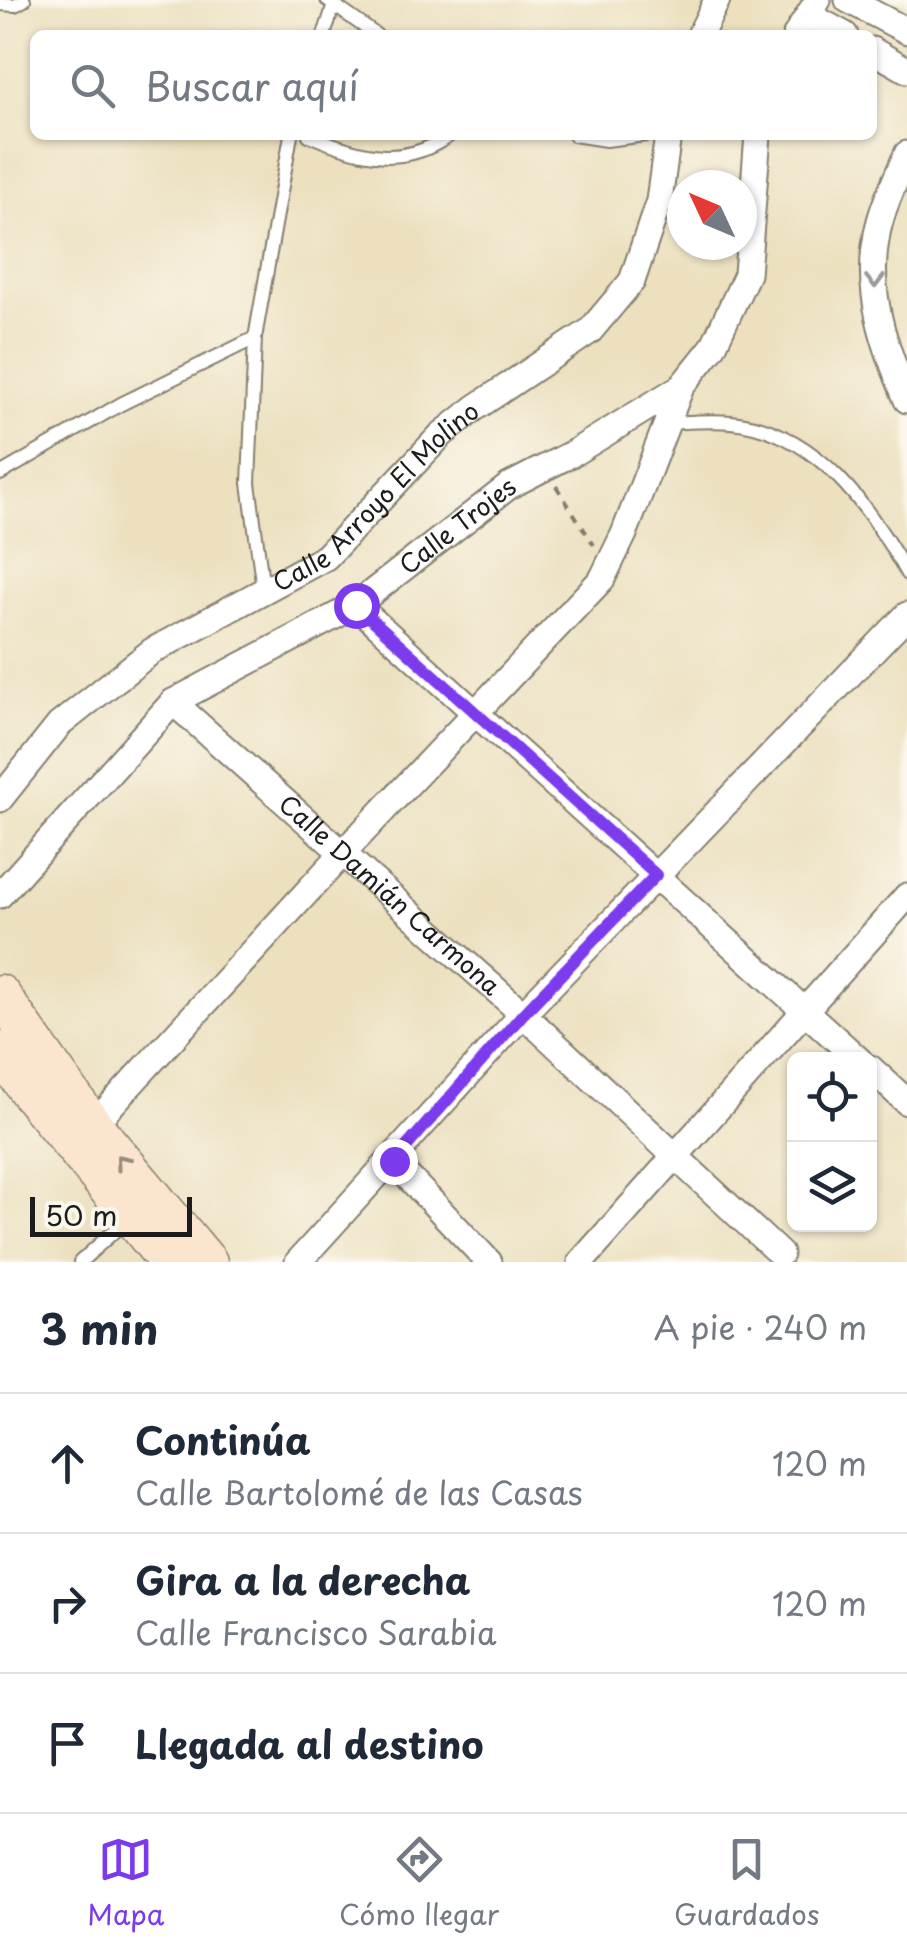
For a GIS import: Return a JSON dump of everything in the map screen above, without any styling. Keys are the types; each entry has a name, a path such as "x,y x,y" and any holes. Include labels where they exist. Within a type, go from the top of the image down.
{"main road":[{"path":"0,994 92,1126 208,1262"},
{"path":"0,1050 168,1262"}],"street":[{"path":"702,30 717,0"},
{"path":"848,0 907,31"},
{"path":"808,17 835,30"},
{"path":"877,53 907,70"},
{"name":"Calle Arroyo El Molino","path":"0,799 59,725 90,700 152,651 326,557 441,435 590,331 632,282 659,201 667,140"},
{"name":"Calle Trojes","path":"0,895 173,702 356,605 509,486 575,452 681,386 714,347 746,274 758,140"},
{"path":"907,154 877,234 873,278 876,310 907,400"},
{"path":"92,1126 340,854 602,578 624,534 681,386"},
{"path":"356,605 850,1052"},
{"path":"298,1262 394,1161 523,1014 907,615"},
{"name":"Calle Damián Carmona","path":"173,702 523,1014 780,1254"},
{"path":"582,1262 907,896"},
{"path":"877,1074 907,1102"},
{"path":"394,1161 490,1262"}],"lane":[{"path":"0,4 15,5 24,0"},
{"path":"325,30 331,2 369,30"},
{"path":"264,589 249,483 255,338 290,140"},
{"path":"320,140 343,150 395,158 443,140"},
{"path":"0,474 121,404 255,338"},
{"path":"668,422 730,422 771,432 797,444 837,474 865,507 907,574"},
{"path":"90,1259 131,1217"}],"path":[{"path":"542,466 594,544 602,578"}],"route":[{"path":"356,605 656,875 523,1014 394,1161"}]}
